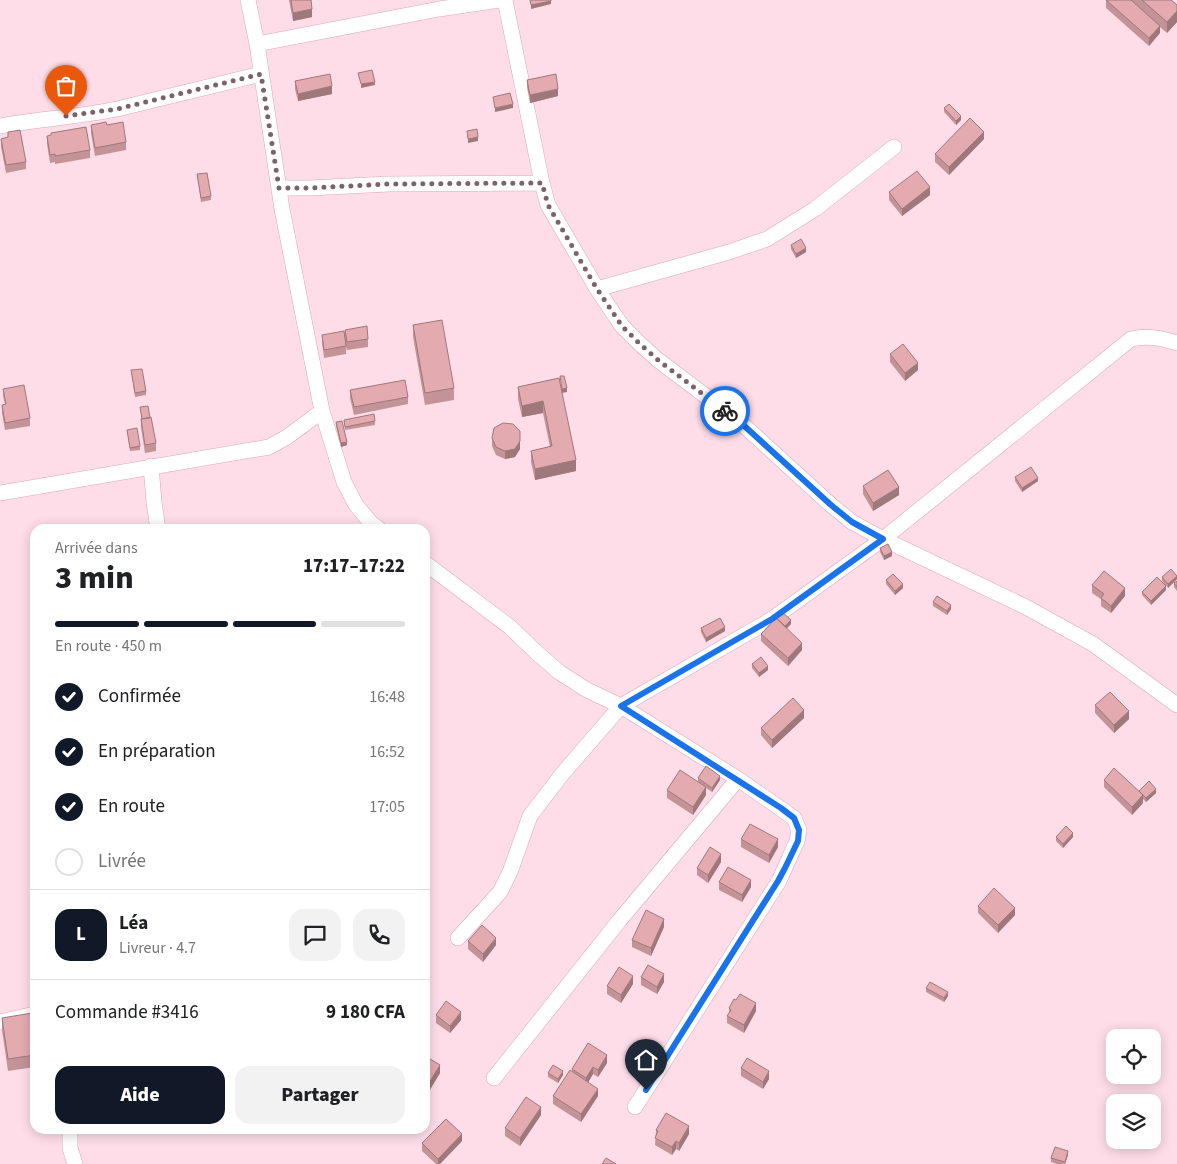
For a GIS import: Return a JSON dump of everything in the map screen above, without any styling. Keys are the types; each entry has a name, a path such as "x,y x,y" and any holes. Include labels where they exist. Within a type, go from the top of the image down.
{"street":[{"path":"248,0 257,44 279,188 322,412 344,482 356,505 372,524"},
{"path":"257,44 439,8 499,0"},
{"path":"504,0 548,205 597,289 622,326 639,343 740,422 845,517 883,539 1024,606 1093,644 1177,705"},
{"path":"0,126 36,119 110,110 261,74"},
{"path":"597,289 767,239 815,209 894,147"},
{"path":"279,188 388,184 542,183"},
{"path":"458,938 500,892 510,872 530,816 563,773 621,706 772,619 883,539 1131,339 1142,336 1177,343"},
{"path":"0,493 269,446 287,437 322,412"},
{"path":"151,466 157,524"},
{"path":"430,567 510,627 559,672 587,690 621,706 738,779 794,818 799,830 798,841 778,881 635,1106"},
{"path":"494,1078 618,922 738,779"},
{"path":"0,1022 30,1017"},
{"path":"70,1134 70,1148 76,1164"}],"building":[{"path":"291,0 311,0 312,9 293,13"},
{"path":"530,0 551,0 551,1 531,5"},
{"path":"1106,0 1131,0 1160,26 1149,38"},
{"path":"1142,0 1171,0 1177,5 1177,11 1167,22"},
{"path":"372,70 375,82 361,84 358,73"},
{"path":"330,74 332,86 298,94 295,81"},
{"path":"556,74 558,89 530,95 527,80"},
{"path":"510,93 513,104 495,108 493,97"},
{"path":"949,104 961,116 956,121 944,108"},
{"path":"970,118 984,132 949,167 935,154"},
{"path":"106,122 107,125 123,122 126,142 95,148 91,125"},
{"path":"86,127 90,150 55,156 55,154 50,155 47,136 51,135 51,133"},
{"path":"477,129 478,137 468,139 467,131"},
{"path":"20,130 26,162 6,165 1,139 8,137 8,132"},
{"path":"917,171 930,187 902,209 889,192"},
{"path":"207,173 211,196 201,198 197,174"},
{"path":"801,239 806,248 796,254 791,245"},
{"path":"442,320 454,388 425,393 413,325"},
{"path":"367,326 368,339 347,342 345,330"},
{"path":"344,331 346,346 324,350 322,335"},
{"path":"903,344 918,363 905,373 890,354"},
{"path":"142,369 146,391 135,393 131,370"},
{"path":"560,376 564,376 567,388 562,389"},
{"path":"559,378 576,460 535,469 531,451 552,446 543,401 522,406 518,387"},
{"path":"405,380 408,397 354,407 350,390"},
{"path":"24,385 30,418 5,423 2,405 6,404 3,389"},
{"path":"148,406 150,418 142,419 140,407"},
{"path":"374,414 375,421 345,427 344,420"},
{"path":"151,417 156,443 145,445 141,419"},
{"path":"342,421 347,442 341,443 336,422"},
{"path":"503,423 513,424 520,431 520,441 515,449 505,451 496,447 492,438 494,428"},
{"path":"137,428 140,446 130,448 127,430"},
{"path":"1031,467 1038,478 1022,488 1015,477"},
{"path":"888,470 899,487 873,503 863,486"},
{"path":"888,544 892,552 884,556 880,548"},
{"path":"1171,569 1177,576 1168,584 1162,577"},
{"path":"1104,571 1125,588 1111,606 1101,598 1104,594 1092,585"},
{"path":"893,574 903,584 895,591 886,580"},
{"path":"1157,577 1166,586 1151,601 1142,592"},
{"path":"937,596 951,605 947,611 933,602"},
{"path":"781,611 791,620 785,626 775,617"},
{"path":"720,618 725,627 706,638 701,628"},
{"path":"776,618 802,643 788,658 761,634"},
{"path":"761,657 768,666 759,673 752,664"},
{"path":"1110,692 1129,711 1114,725 1095,705"},
{"path":"793,698 804,710 772,740 761,728"},
{"path":"706,766 720,776 712,788 698,778"},
{"path":"1114,768 1143,795 1132,807 1104,780"},
{"path":"680,770 706,787 693,807 667,790"},
{"path":"1149,781 1156,789 1146,798 1139,791"},
{"path":"750,824 778,839 769,855 741,839"},
{"path":"1066,826 1073,833 1063,844 1056,837"},
{"path":"710,847 721,854 708,875 697,868"},
{"path":"728,867 751,880 742,895 719,882"},
{"path":"994,888 1015,908 998,925 978,906"},
{"path":"646,910 664,919 651,948 632,940"},
{"path":"482,925 496,938 483,954 468,941"},
{"path":"648,965 664,974 657,987 641,977"},
{"path":"619,967 633,976 621,995 607,986"},
{"path":"930,982 948,992 944,998 926,988"},
{"path":"740,994 756,1003 744,1025 727,1016 734,999 736,1000"},
{"path":"446,1001 461,1012 450,1026 436,1015"},
{"path":"30,1013 30,1056 8,1059 2,1018"},
{"path":"588,1043 607,1055 598,1070 593,1067 586,1078 572,1069"},
{"path":"747,1058 769,1071 763,1082 741,1068"},
{"path":"430,1059 440,1065 430,1081"},
{"path":"553,1065 563,1071 558,1079 548,1073"},
{"path":"570,1070 598,1089 581,1114 553,1096"},
{"path":"526,1097 541,1107 520,1138 505,1128"},
{"path":"666,1113 689,1126 679,1143 676,1141 672,1147 655,1138 658,1131 656,1130"},
{"path":"446,1119 462,1134 438,1159 422,1143"},
{"path":"1055,1147 1068,1151 1065,1162 1051,1158"},
{"path":"606,1158 616,1164 602,1164"}],"way so far":[{"path":"66,116 117,109 261,74 279,188 388,184 542,183 548,205 597,289 622,326 658,360 725,411"}],"route":[{"path":"646,1090 778,881 798,841 799,830 794,818 781,808 621,706 772,619 883,539 852,522 831,505 740,422 725,411"}]}
